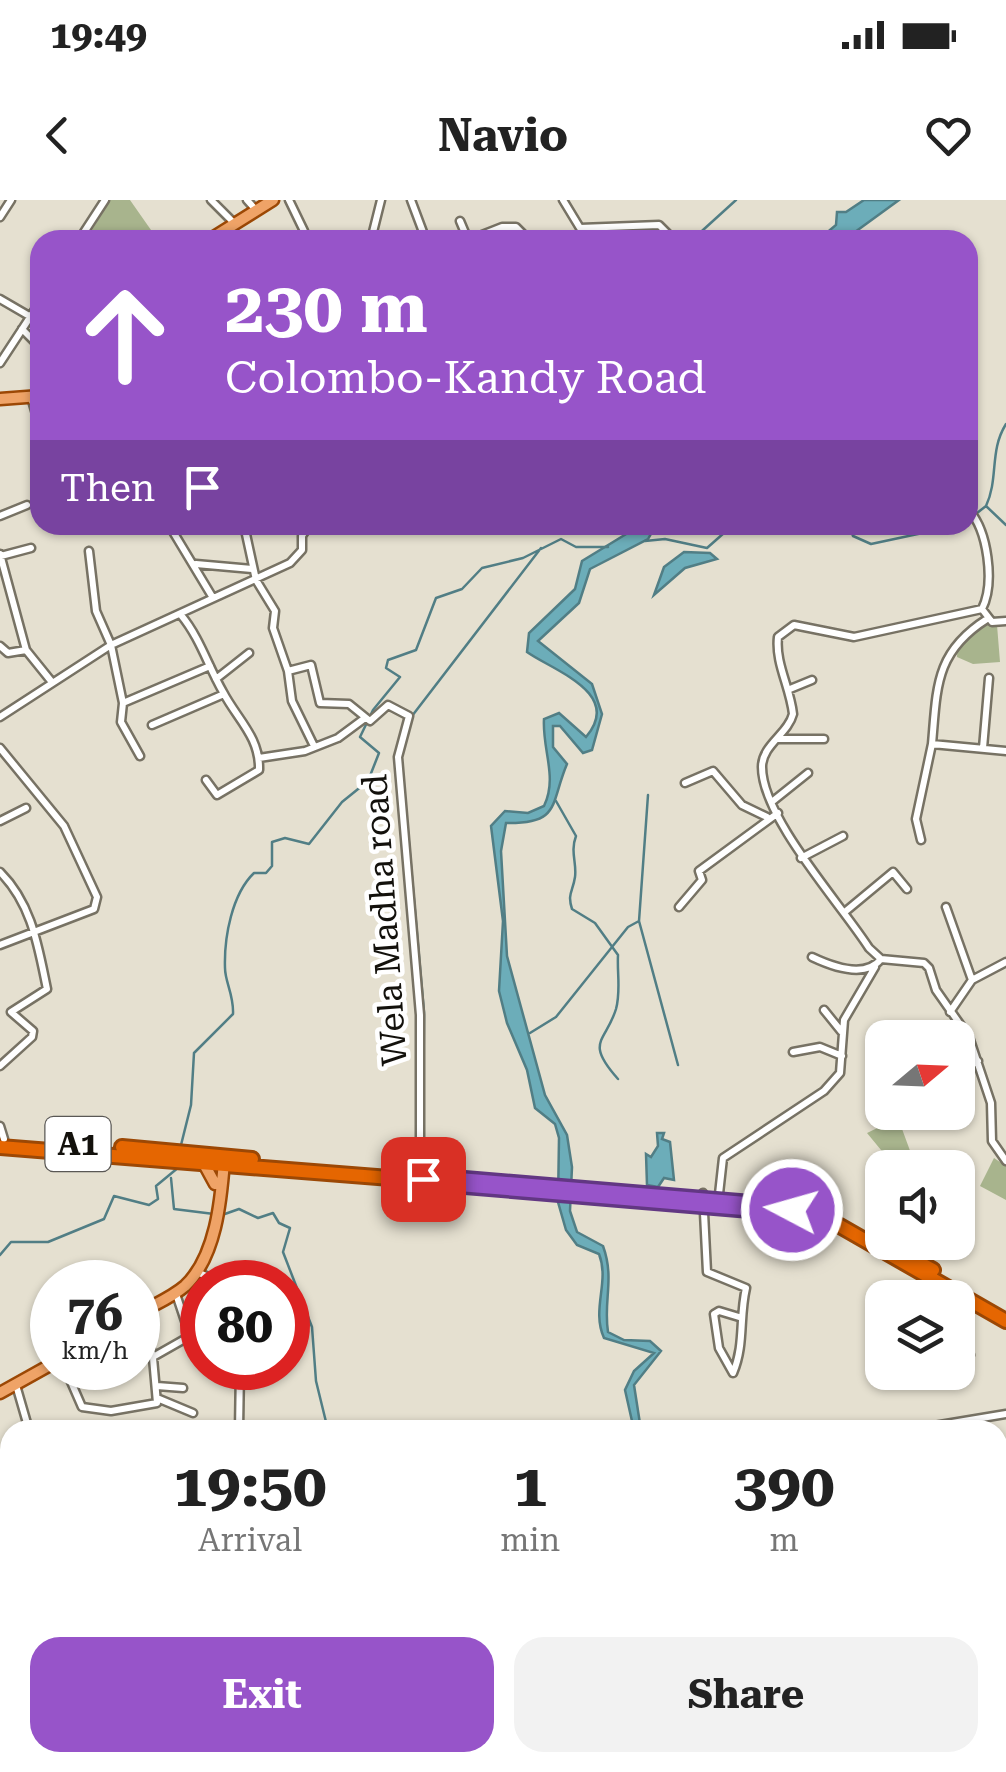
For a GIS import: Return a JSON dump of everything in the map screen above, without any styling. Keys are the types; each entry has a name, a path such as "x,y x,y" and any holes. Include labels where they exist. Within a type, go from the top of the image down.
{"highway":[{"name":"A1","path":"1,1138 457,1178"},
{"name":"A1","path":"222,1159 251,1167 703,1197 816,1216 1006,1312"},
{"name":"A1","path":"703,1197 719,1194 826,1210 935,1280"},
{"name":"A1","path":"975,1305 1006,1321"}],"main road":[{"path":"225,230 272,200"},
{"path":"0,399 30,396"},
{"path":"197,1158 220,1183"},
{"path":"202,1260 210,1246 222,1159"},
{"path":"220,1183 251,1167"},
{"path":"160,1301 180,1288"},
{"path":"0,1393 30,1377"}],"street":[{"path":"0,218 11,200"},
{"path":"86,230 105,200"},
{"path":"211,200 235,224"},
{"path":"247,200 256,210"},
{"path":"289,200 303,230"},
{"path":"373,230 380,200"},
{"path":"411,200 422,230"},
{"path":"563,200 580,228 659,225 664,230"},
{"path":"460,221 464,230"},
{"path":"494,230 519,230"},
{"path":"0,299 30,316"},
{"path":"0,363 30,318"},
{"path":"22,330 30,338"},
{"path":"0,516 26,505"},
{"path":"176,535 214,598"},
{"path":"246,535 256,580 274,611 273,628 288,671 292,700 314,746"},
{"path":"0,717 111,645 290,563 302,550 303,535"},
{"path":"977,535 989,581 982,609 986,619"},
{"path":"32,548 0,556 26,650 51,681"},
{"path":"88,551 96,611 111,645 123,703 122,722 140,756"},
{"path":"195,564 252,569"},
{"path":"881,960 801,858 766,783 762,768 776,739 791,723 790,689 776,654 778,637 794,624 854,637 982,609"},
{"path":"181,615 224,694 251,732 260,758 260,770 217,796 206,780"},
{"path":"921,840 916,818 946,662 958,638 986,619 1003,621"},
{"path":"0,646 8,653 26,650"},
{"path":"216,678 249,652"},
{"path":"123,703 210,666"},
{"path":"260,758 338,738 367,719 349,704 320,703 311,666 288,671"},
{"path":"983,748 988,678"},
{"path":"790,689 812,680"},
{"path":"152,725 224,694"},
{"name":"Wela Madha road","path":"367,719 388,705 409,716 398,756 420,1015 420,1172"},
{"path":"776,739 824,739"},
{"path":"932,744 1006,751"},
{"path":"0,748 64,826 97,897 94,909 0,944"},
{"path":"685,784 713,772 742,804 768,817"},
{"path":"773,801 808,773"},
{"path":"0,821 26,808"},
{"path":"679,907 702,880 699,871 778,813"},
{"path":"801,858 843,836"},
{"path":"0,872 17,888 35,931 47,990 10,1012 33,1031 32,1037 0,1066"},
{"path":"846,911 894,872 908,889"},
{"path":"946,906 972,980"},
{"path":"812,957 831,966 875,967"},
{"path":"719,1194 723,1158 824,1092 840,1074 842,1032 849,1006 881,960"},
{"path":"881,960 924,963 950,1012 969,1037 991,1103 995,1152 1006,1161"},
{"path":"950,1012 972,980 1006,962"},
{"path":"824,1010 842,1032"},
{"path":"793,1052 820,1046 842,1056"},
{"path":"703,1197 703,1263 715,1277 745,1285 739,1317 745,1328 733,1373 719,1348 714,1314 719,1311 739,1317"},
{"path":"160,1354 190,1336 176,1292"},
{"path":"16,1385 26,1420"},
{"path":"75,1390 82,1407 130,1409 157,1403 157,1390"},
{"path":"239,1420 240,1390"},
{"path":"177,1404 190,1396"},
{"path":"157,1398 193,1413"},
{"path":"970,1420 1006,1414"}],"green space":[{"path":"110,200 130,200 151,230 92,230"},
{"path":"987,619 997,625 1000,662 973,664 957,657 958,638"},
{"path":"902,1130 910,1150 881,1150 867,1133"},
{"path":"994,1158 1006,1166 1006,1200 980,1186"}],"water":[{"path":"864,200 899,200 858,230 830,230 836,225 837,212 846,212"},
{"path":"625,535 650,535 590,569 579,603 538,641 592,684 602,714 592,750 583,753 560,726 553,726 553,747 567,764 555,801 536,820 506,823 501,851 507,956 545,1095 567,1135 572,1167 570,1211 577,1232 603,1246 609,1280 608,1332 624,1340 650,1341 661,1351 634,1385 639,1420 632,1420 625,1390 634,1371 654,1353 604,1338 599,1317 603,1275 599,1254 577,1245 566,1230 558,1202 559,1138 555,1124 535,1108 527,1070 507,1023 499,991 503,921 491,826 505,811 528,813 544,806 550,774 544,719 559,713 586,737 595,721 596,708 591,696 567,675 527,652 529,633 575,589 582,561"},
{"path":"684,552 710,553 717,559 685,568 654,595 664,567"},
{"path":"657,1133 664,1133 662,1139 670,1142 674,1180 664,1178 658,1187 647,1185 646,1154 651,1157 658,1146"}],"waterway":[{"path":"703,230 736,200"},
{"path":"986,506 998,444 1006,424"},
{"path":"978,512 986,506 1006,525"},
{"path":"645,541 665,539 707,548 722,535"},
{"path":"853,535 871,544 913,535"},
{"path":"180,1149 191,1105 194,1053 233,1014 225,956 228,930 240,892 254,873 266,873 272,866 272,842 285,838 309,844 342,802 368,781 379,753 360,737 373,710 400,677 386,668 388,660 416,650 436,598 462,589 482,568 523,558 561,539 576,547 608,547"},
{"path":"412,716 541,548"},
{"path":"401,761 404,788"},
{"path":"648,795 639,921 678,1065"},
{"path":"556,801 576,836 572,909 595,923 618,955 617,1002 600,1042 602,1057 618,1079"},
{"path":"407,821 424,1012 423,1147"},
{"path":"530,1033 556,1017 628,927 639,921"},
{"path":"0,1255 11,1242 48,1242 104,1219 114,1196 149,1205 158,1199 156,1186 179,1167"},
{"path":"171,1178 174,1209 214,1214"},
{"path":"222,1215 239,1209 258,1218 273,1213 279,1223 290,1228 283,1252 312,1327 316,1381 326,1420"}],"route":[{"path":"423,1179 792,1210"}]}
